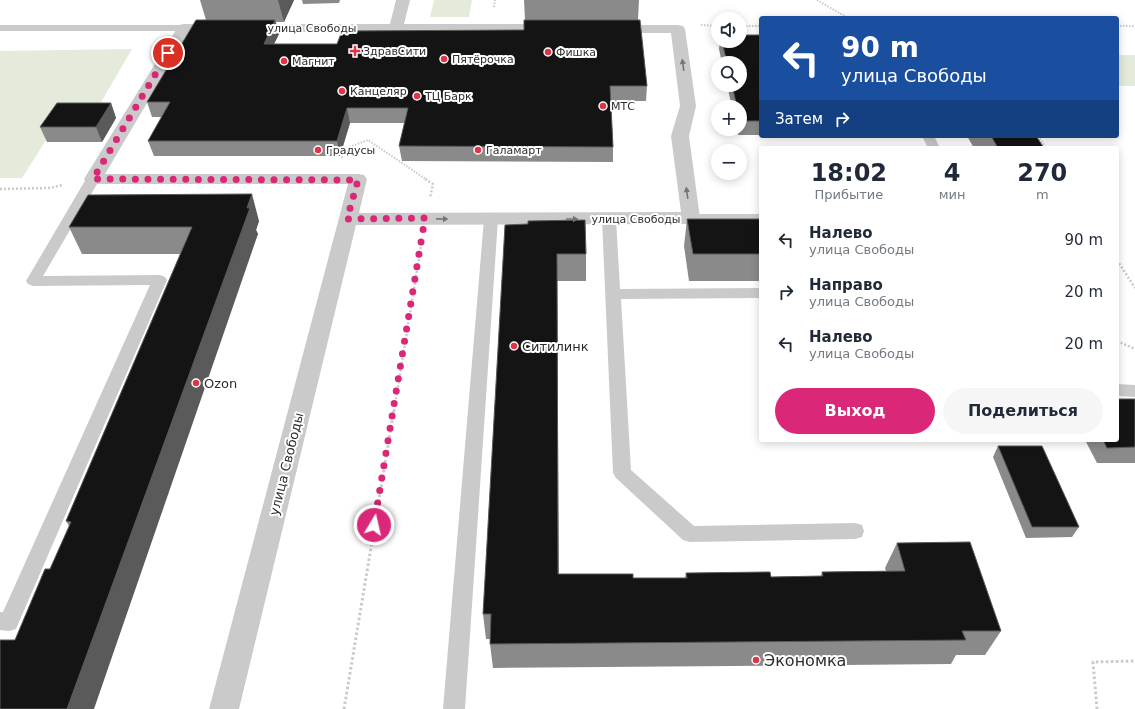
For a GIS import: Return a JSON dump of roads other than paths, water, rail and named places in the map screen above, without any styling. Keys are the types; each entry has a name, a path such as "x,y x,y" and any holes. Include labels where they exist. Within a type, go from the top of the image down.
{"street":[{"path":"396,28 403,0"},
{"path":"93,179 184,28"},
{"name":"улица Свободы","path":"184,28 569,28"},
{"name":"улица Свободы","path":"347,219 691,218 680,136 688,106 678,29 592,28"},
{"name":"улица Свободы","path":"93,179 347,180 347,219 224,709"}],"lane":[{"path":"0,28 184,28"},
{"path":"0,621 9,622 160,280 33,280 93,179"},
{"path":"691,218 759,218"},
{"path":"454,709 491,219"},
{"path":"609,219 622,473 690,534 855,531"},
{"path":"613,294 759,293"},
{"path":"1119,390 1135,392"}],"place":[{"name":"ЗдравСити","path":"355,51"},
{"name":"Фишка","path":"548,52"},
{"name":"Пятёрочка","path":"444,59"},
{"name":"Магнит","path":"284,61"},
{"name":"Канцеляр","path":"342,91"},
{"name":"ТЦ Барк","path":"417,96"},
{"name":"МТС","path":"603,106"},
{"name":"Градусы","path":"318,150"},
{"name":"Галамарт","path":"478,150"},
{"name":"Ситилинк","path":"514,346"},
{"name":"Ozon","path":"196,383"},
{"name":"Экономка","path":"756,660"}]}
